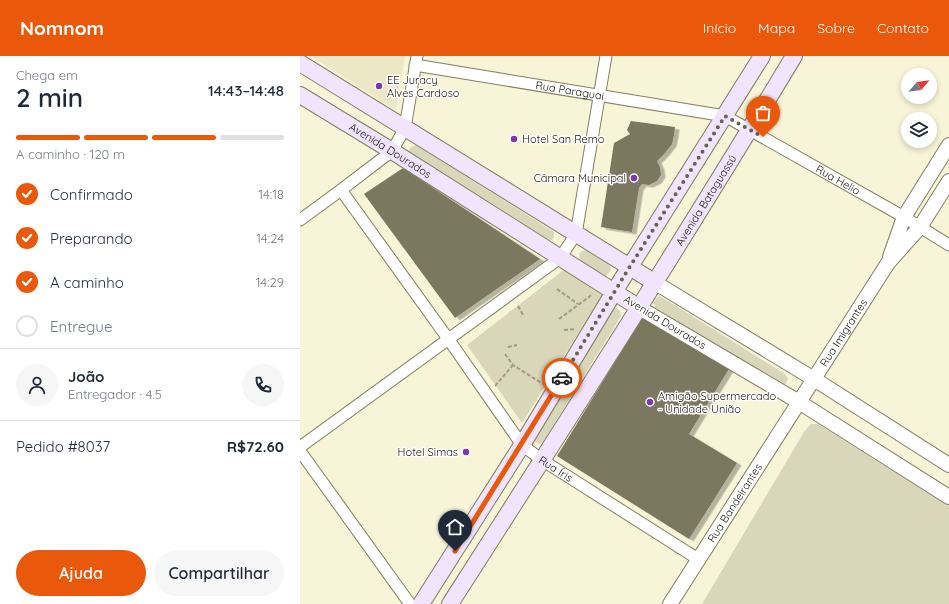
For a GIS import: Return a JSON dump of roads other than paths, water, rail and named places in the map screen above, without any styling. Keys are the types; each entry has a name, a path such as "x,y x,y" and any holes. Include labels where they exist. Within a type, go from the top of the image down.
{"main road":[{"path":"421,604 522,445 614,292 762,56"},
{"name":"Avenida Bataguassú","path":"450,604 654,282 794,56"},
{"path":"300,63 629,268 654,282"},
{"name":"Avenida Dourados","path":"300,95 392,151 638,307"}],"street":[{"path":"300,447 560,258 576,234 606,56"},
{"path":"300,220 392,151 405,128 416,61"},
{"name":"Rua Paraguai","path":"416,61 600,96 725,116"},
{"name":"Rua Helio","path":"725,116 904,217 949,245"},
{"name":"Rua Imigrantes","path":"888,263 904,217 949,145"},
{"name":"Rua Imigrantes","path":"799,402 888,263 920,227 949,181"},
{"name":"Rua Íris","path":"341,190 449,340 522,445 542,460 698,559"},
{"path":"654,282 814,379 949,465"},
{"name":"Avenida Dourados","path":"638,307 799,402 949,497"},
{"name":"Rua Bandeirantes","path":"670,604 799,402"},
{"path":"300,451 410,604"}],"place":[{"name":"EE Juracy Alves Cardoso","path":"379,86"},
{"name":"Hotel San Remo","path":"514,139"},
{"name":"Câmara Municipal","path":"634,178"},
{"name":"Amigão Supermercado - Unidade União","path":"650,402"},
{"name":"Hotel Simas","path":"466,452"}]}
